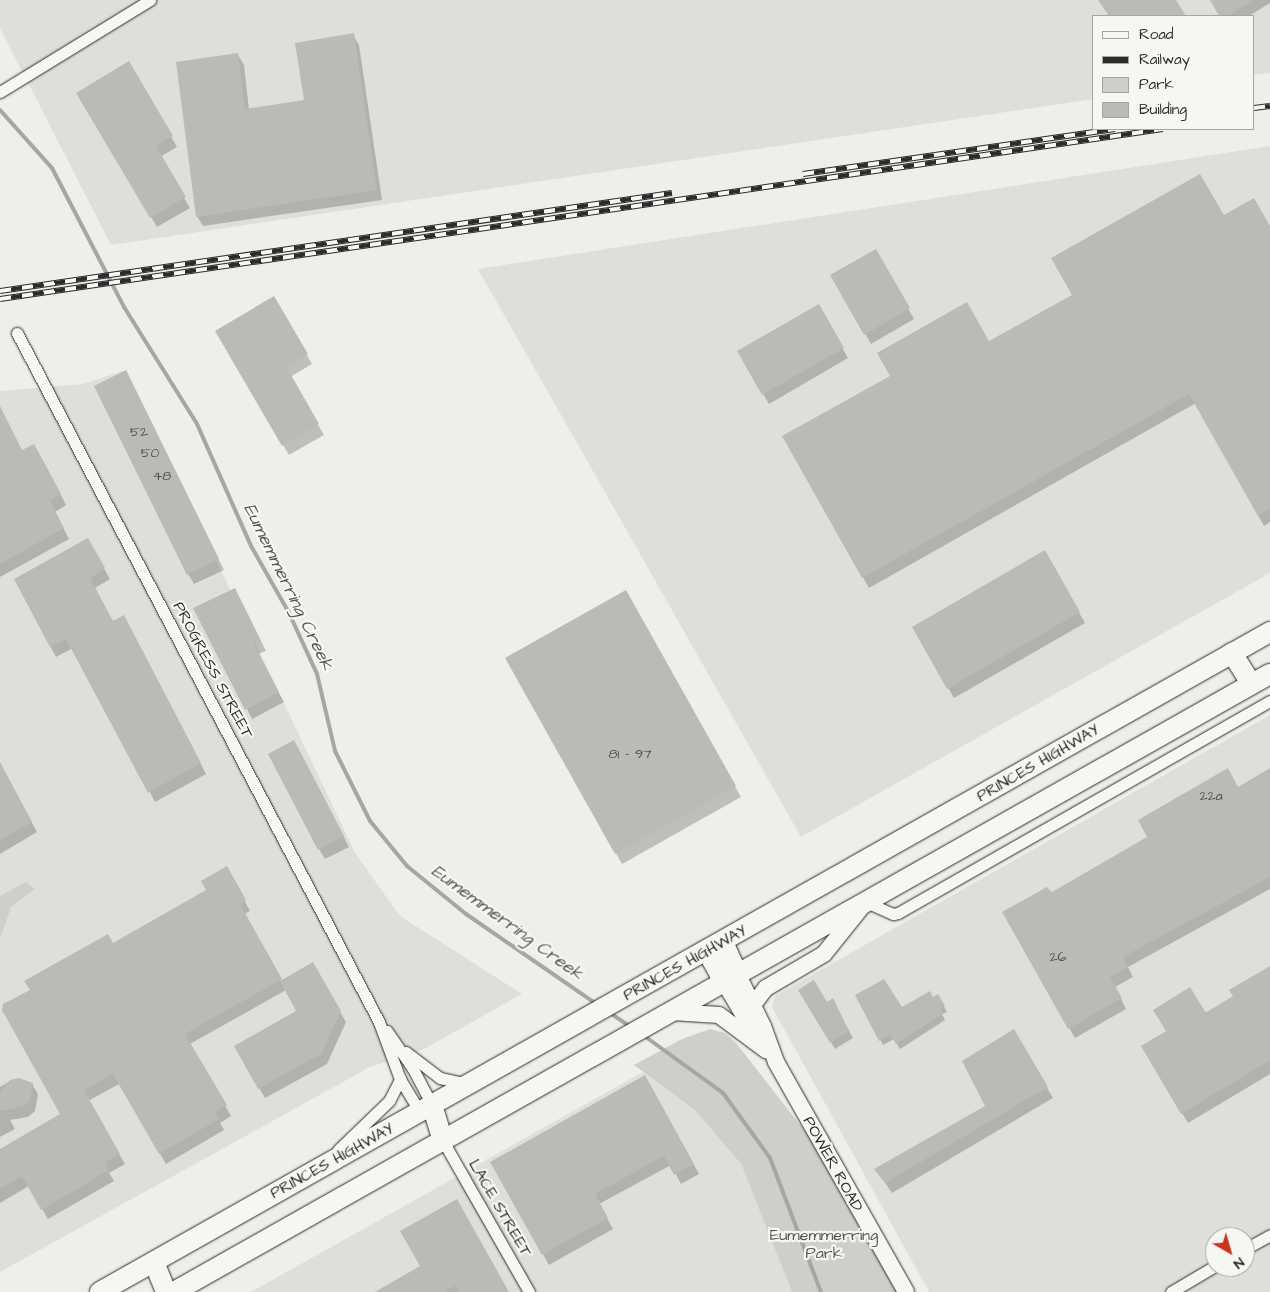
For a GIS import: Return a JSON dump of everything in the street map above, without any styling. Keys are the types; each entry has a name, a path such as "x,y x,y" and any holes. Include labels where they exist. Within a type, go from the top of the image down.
{"highway":[{"name":"PRINCES HIGHWAY","path":"100,1292 1270,632"},
{"path":"1232,653 1251,684"},
{"path":"174,1292 1270,674"},
{"path":"715,946 731,978"},
{"path":"426,1109 443,1140"},
{"path":"154,1262 166,1292"}],"main road":[{"path":"753,1005 766,988 824,954 865,903"},
{"name":"POWER ROAD","path":"731,978 753,1005 770,1056"},
{"name":"POWER ROAD","path":"731,978 770,1056 906,1292"},
{"path":"666,1015 719,1015 770,1056"}],"street":[{"path":"0,92 150,0"},
{"name":"PROGRESS STREET","path":"17,333 379,1022 400,1079 426,1109"},
{"path":"865,903 896,914 1268,703 1251,684"},
{"name":"PROGRESS STREET","path":"379,1022 394,1041 426,1109"},
{"path":"394,1041 434,1074 469,1085"},
{"path":"319,1169 389,1101 400,1079"},
{"name":"LACE STREET","path":"443,1140 529,1292"},
{"path":"1255,1243 1270,1235"},
{"path":"1171,1292 1205,1272"}],"shaded area":[{"path":"0,0 1270,0 1270,73 1255,75 1255,15 1092,15 1092,99 111,245 0,28"},
{"path":"1270,146 1270,573 801,837 478,269"},
{"path":"126,370 355,853 400,916 522,994 424,1049 370,1067 0,1272 0,391 83,384"},
{"path":"1270,715 1270,1292 929,1292 772,1007 775,996"},
{"path":"643,1072 695,1110 741,1164 792,1292 251,1292"}],"green space":[{"path":"26,882 35,889 11,907 0,939 0,896"},
{"name":"Eumemmerring Park","path":"710,1029 725,1033 736,1043 837,1172 906,1292 792,1292 741,1164 695,1110 634,1065 682,1039"}],"building":[{"path":"1098,0 1176,0 1185,15 1108,15"},
{"path":"1210,0 1253,0 1230,15 1218,15"},
{"path":"354,33 377,190 196,217 176,62 238,53 245,109 304,100 295,43"},
{"path":"129,61 173,136 156,146 186,197 150,218 76,93"},
{"path":"1200,174 1224,215 1254,198 1270,226 1270,509 1258,516 1189,394 862,578 782,436 890,376 877,353 967,302 989,341 1072,295 1051,258"},
{"path":"876,249 910,308 864,335 830,275"},
{"path":"274,296 308,354 286,366 319,424 282,446 215,331"},
{"path":"819,304 844,348 762,395 737,351"},
{"path":"126,370 219,559 187,575 94,386"},
{"path":"0,406 22,450 34,444 61,494 50,501 64,528 0,564"},
{"path":"88,538 105,568 90,578 113,621 124,615 201,763 148,793 66,639 50,647 14,579"},
{"path":"1045,550 1080,612 947,689 912,627"},
{"path":"235,588 261,641 254,644 279,692 245,710 193,608"},
{"path":"626,590 736,786 615,854 505,658"},
{"path":"294,740 344,836 318,850 268,754"},
{"path":"0,762 32,822 0,840"},
{"path":"1228,768 1238,787 1270,768 1270,877 1123,957 1128,967 1110,977 1122,998 1068,1029 1002,912 1047,887 1052,892 1147,837 1138,820"},
{"path":"227,866 246,900 240,904 282,979 185,1034 227,1105 215,1112 219,1119 159,1154 113,1074 84,1090 120,1154 105,1162 109,1170 41,1210 22,1176 0,1188 0,1149 60,1114 2,1010 3,1004 30,990 24,981 108,934 113,943 206,890 201,881"},
{"path":"313,962 341,1011 321,1054 258,1089 234,1046 296,1011 280,981"},
{"path":"1270,966 1270,1060 1181,1114 1141,1046 1166,1031 1153,1010 1190,987 1206,1013 1233,996 1229,990"},
{"path":"884,979 902,1007 930,991 933,997 938,994 945,1006 940,1008 943,1014 896,1044 890,1034 879,1041 855,995"},
{"path":"814,980 827,1002 833,998 849,1031 830,1043 798,990"},
{"path":"1014,1029 1048,1087 885,1183 874,1169 985,1106 962,1061"},
{"path":"645,1075 694,1164 674,1175 664,1156 595,1194 608,1218 542,1255 490,1162"},
{"path":"19,1078 33,1083 30,1101 22,1107 0,1111 0,1092 10,1080"},
{"path":"457,1199 509,1292 459,1292 455,1286 444,1292 375,1292 420,1266 400,1231"}],"waterway":[{"name":"Eumemmerring Creek","path":"0,110 52,168 124,307 197,424 251,546 289,613 317,674 335,751 370,821 407,866 466,914 598,1005"},
{"name":"Eumemmerring Creek","path":"610,1013 631,1027"},
{"name":"Eumemmerring Creek","path":"643,1035 723,1093 770,1158 821,1292"}],"railway":[{"path":"1255,108 1270,106"},
{"path":"803,174 1108,130"},
{"path":"0,299 1156,130"},
{"path":"0,291 672,193"}]}
